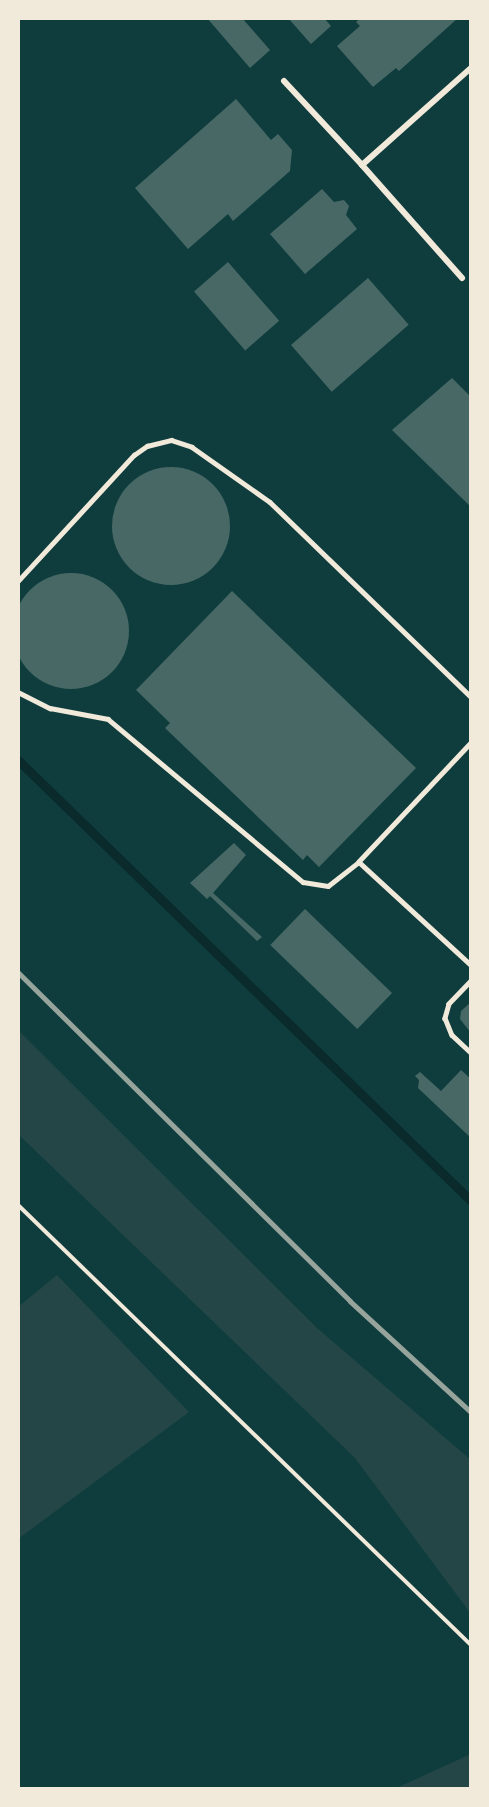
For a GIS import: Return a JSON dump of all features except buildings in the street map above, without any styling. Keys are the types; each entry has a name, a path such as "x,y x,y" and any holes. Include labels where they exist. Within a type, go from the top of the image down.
{"street":[{"path":"362,165 471,68"},
{"path":"284,81 462,278"}],"lane":[{"path":"18,580 134,454 147,446 171,440 192,447 270,502 471,697"},
{"path":"18,692 50,708 108,719 303,882 328,886 359,862 471,743"},
{"path":"359,862 471,965"},
{"path":"471,981 449,1005 445,1018 452,1035 471,1053"}],"path":[{"path":"18,1205 471,1645"}],"shaded area":[{"path":"18,1030 317,1328 471,1460 471,1614 355,1458 18,1134"},
{"path":"57,1275 189,1412 18,1539 18,1307"},
{"path":"471,1754 471,1789 394,1789"}],"waterway":[{"path":"18,760 471,1201"}],"railway":[{"path":"18,972 350,1301 471,1412"}]}
